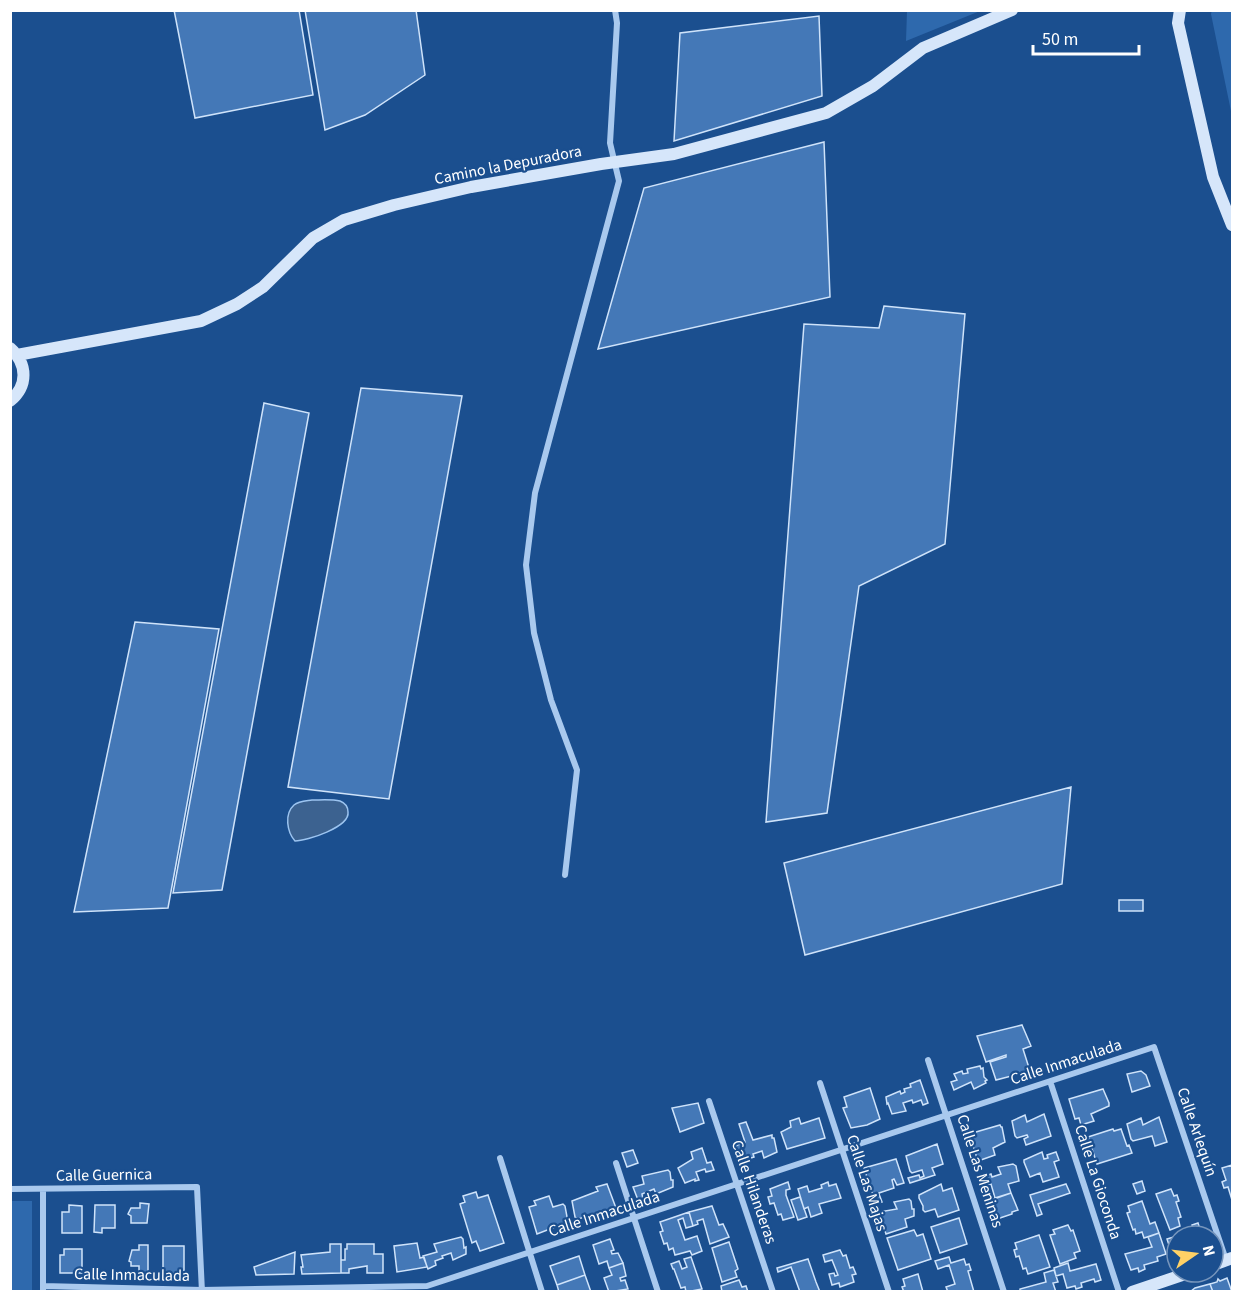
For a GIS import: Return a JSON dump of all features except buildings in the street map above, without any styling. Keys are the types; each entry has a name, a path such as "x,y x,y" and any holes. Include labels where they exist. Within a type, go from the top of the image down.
{"street":[{"path":"565,875 577,770 550,700 534,633 526,565 535,494 619,182 610,143 617,23 615,10"},
{"name":"Camino la Depuradora","path":"14,352 201,321 237,304 263,287 313,238 344,220 394,205 471,187 674,154 826,113 873,86 922,48 1012,10"},
{"path":"1170,10 1179,17 1213,177 1233,225"},
{"path":"10,400 18,394 24,381 23,367 14,352"},
{"name":"Calle Inmaculada","path":"43,1289 202,1291 428,1289 530,1252 1154,1047"},
{"name":"Calle Arlequín","path":"1154,1047 1229,1259"},
{"name":"Calle Las Meninas","path":"928,1060 1005,1292"},
{"name":"Calle La Gioconda","path":"1050,1082 1119,1292"},
{"name":"Calle Las Majas","path":"820,1083 889,1292"},
{"name":"Calle Hilanderas","path":"709,1101 773,1292"},
{"path":"500,1158 542,1292"},
{"path":"616,1163 658,1292"},
{"name":"Calle Guernica","path":"10,1189 197,1187 202,1291"},
{"path":"43,1289 44,1190"},
{"path":"1132,1292 1165,1281"}],"shaded area":[{"path":"907,10 980,11 906,41"},
{"path":"1212,10 1232,11 1232,116 1211,14"},
{"path":"312,800 342,802 347,808 347,818 327,832 309,839 295,841 289,828 289,813 296,804"},
{"path":"11,1201 32,1201 32,1291 11,1292"}]}
